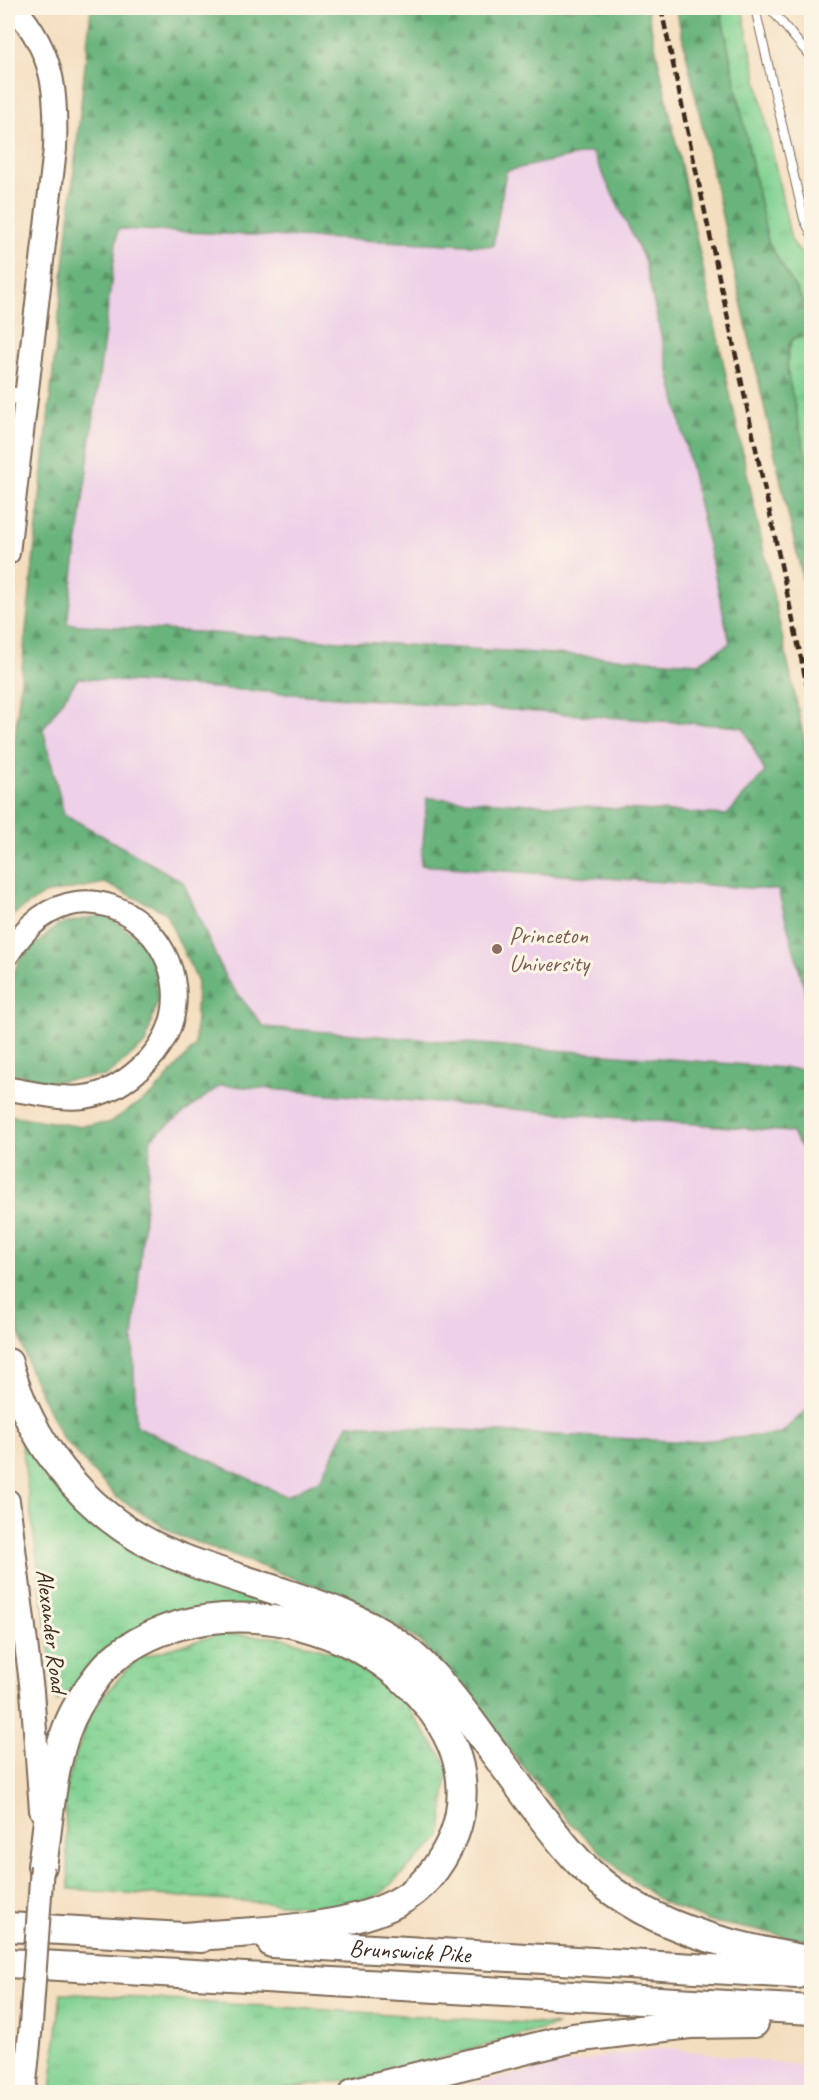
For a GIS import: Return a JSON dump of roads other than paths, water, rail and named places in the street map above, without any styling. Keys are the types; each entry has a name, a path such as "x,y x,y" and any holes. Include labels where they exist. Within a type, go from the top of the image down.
{"highway":[{"path":"8,1363 24,1408 44,1447 72,1483 120,1526 156,1547 195,1563 323,1606 380,1632 412,1654 440,1683 577,1860 620,1897 694,1934 738,1947 812,1961"},
{"path":"42,1866 57,1766 68,1724 86,1692 106,1665 125,1650 150,1636 184,1625 223,1619 286,1623 309,1627 353,1645 410,1684 446,1733 460,1773 462,1795 456,1830 442,1860 432,1874 395,1904 363,1915 314,1924 184,1937"},
{"name":"Brunswick Pike","path":"8,1927 812,1975"},
{"name":"Brunswick Pike","path":"8,1963 812,2010"},
{"path":"355,2092 573,2038 690,2024 812,2020"}],"main road":[{"path":"8,553 16,396 55,149 56,113 49,63 36,36 15,8"},
{"path":"8,954 37,920 56,908 80,903 108,905 134,916 156,938 169,964 173,993 170,1022 159,1046 140,1069 119,1084 95,1095 76,1097 8,1089"},
{"name":"Alexander Road","path":"8,1501 32,1691 42,1866 24,2092"}],"lane":[{"path":"755,8 804,219 812,235"},
{"path":"770,8 812,59"}],"railway":[{"path":"661,8 812,709"}],"place":[{"name":"Princeton University","path":"497,949"}]}
